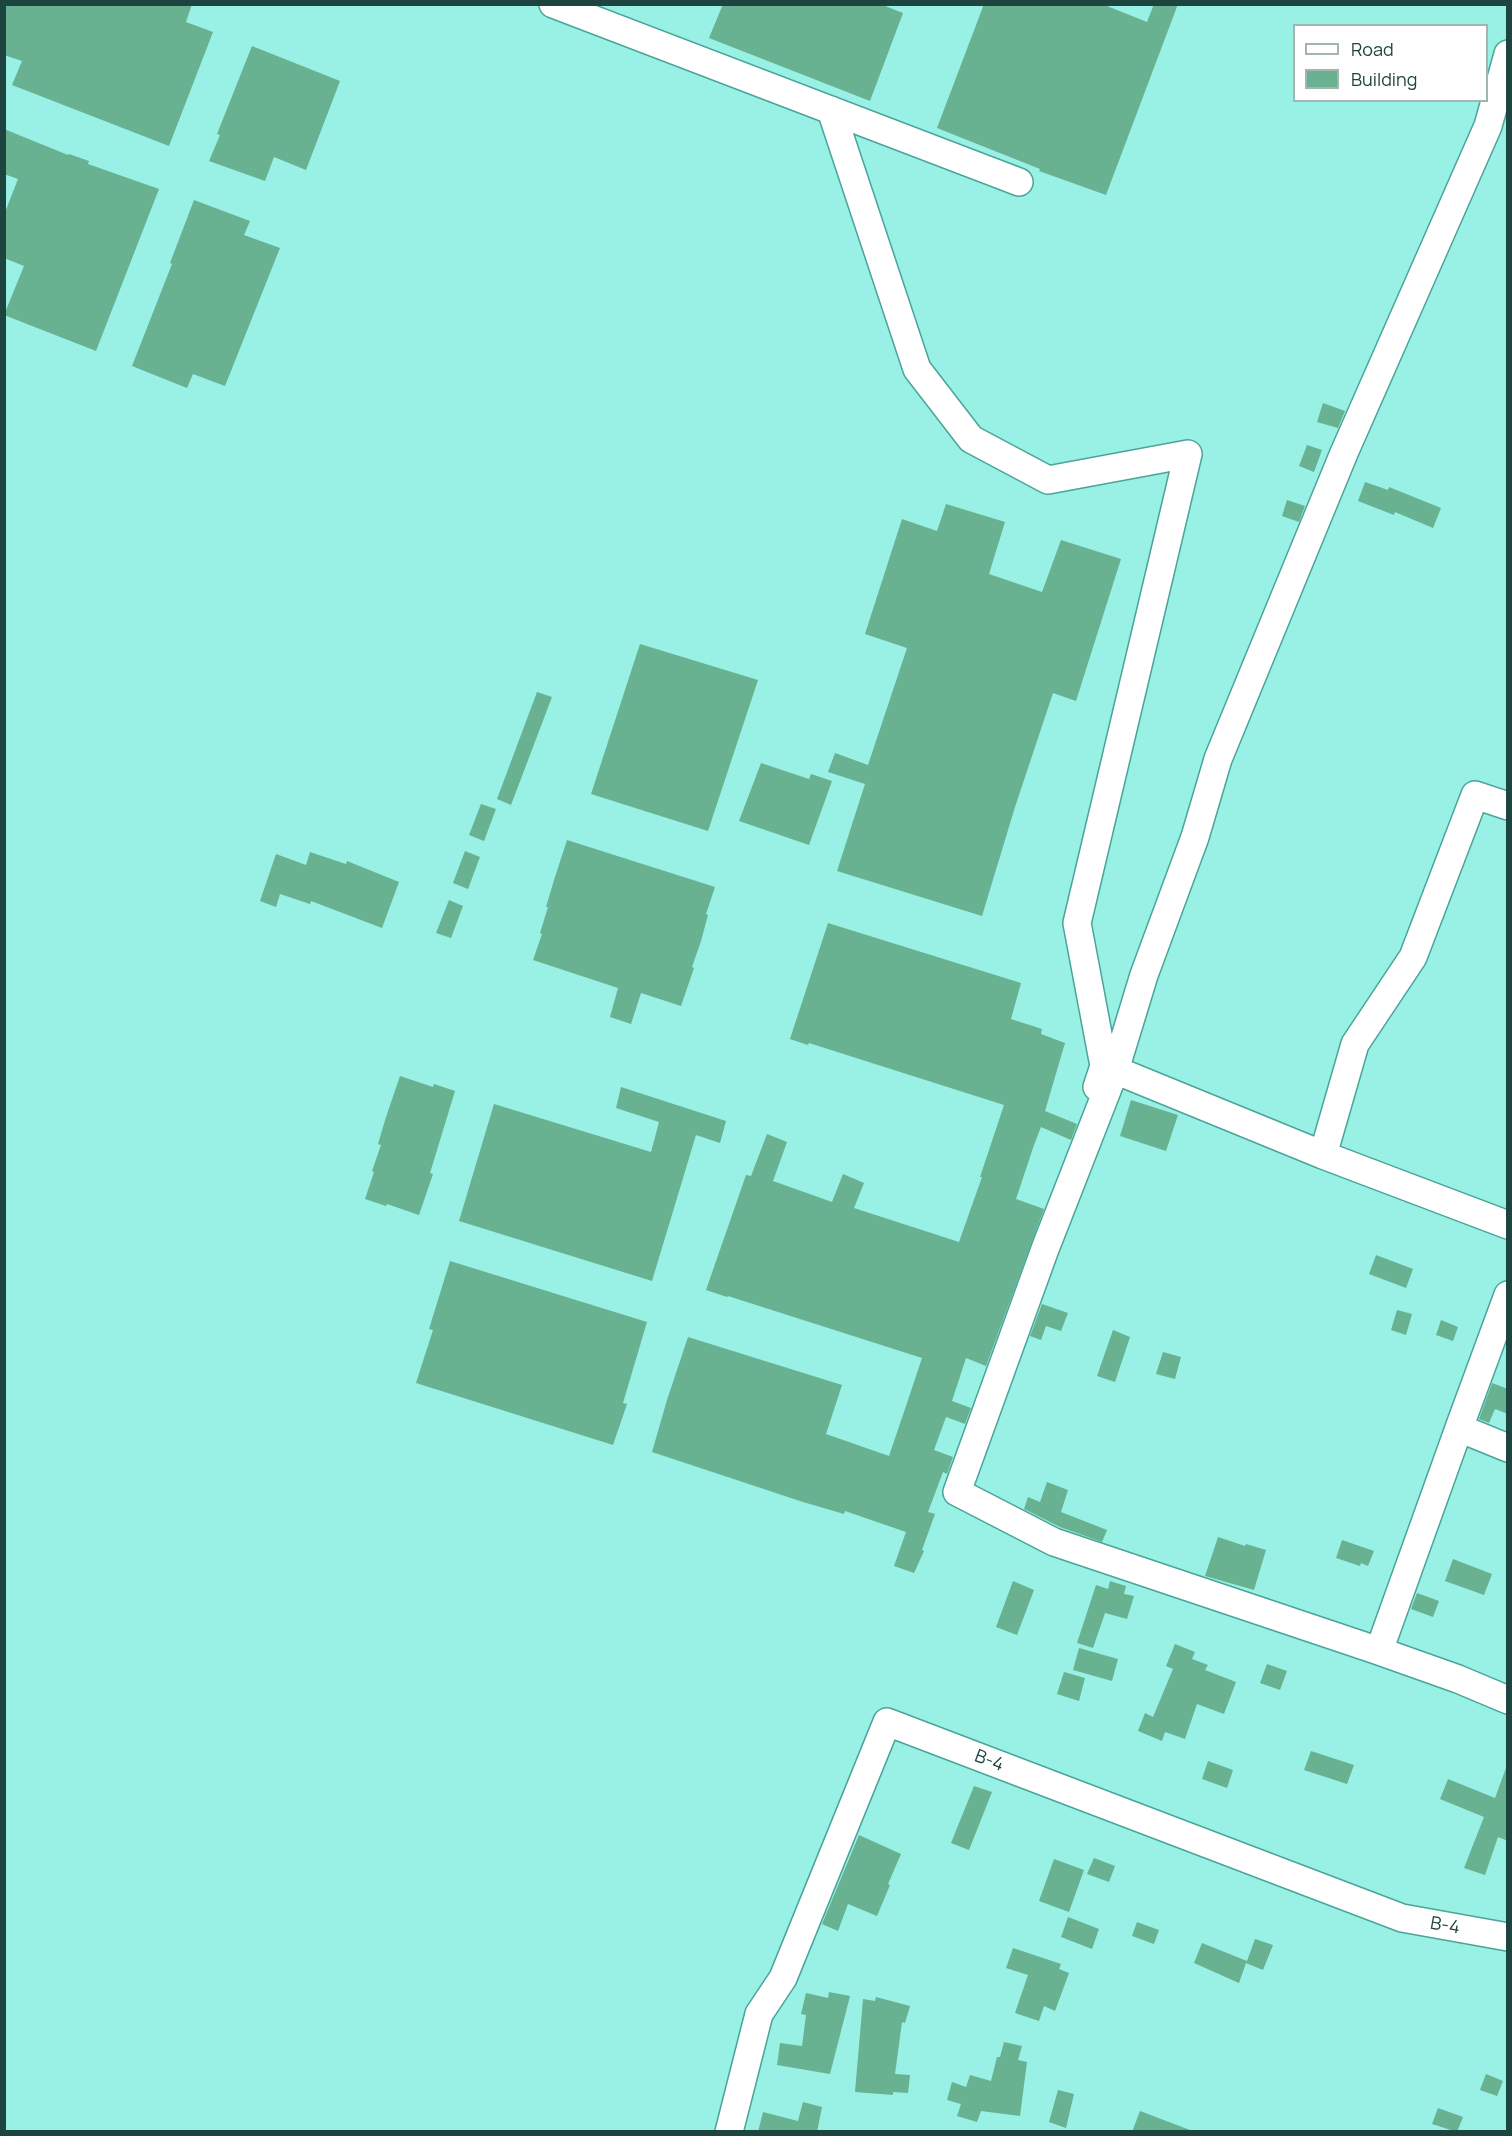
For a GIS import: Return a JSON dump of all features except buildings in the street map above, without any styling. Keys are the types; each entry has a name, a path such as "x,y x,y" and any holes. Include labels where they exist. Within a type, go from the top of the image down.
{"street":[{"path":"553,4 1019,182"},
{"path":"1045,1249 1115,1070 1144,975 1195,837 1218,759 1344,453 1488,126 1508,54"},
{"path":"831,110 916,369 971,439 1048,480 1188,454 1077,923 1104,1066 1045,1249 957,1492 1054,1542 1379,1651 1458,1679 1508,1700"},
{"path":"1323,1155 1355,1044 1413,957 1474,795 1508,806"},
{"path":"1115,1070 1323,1155 1508,1225"},
{"path":"1379,1651 1508,1295"},
{"path":"1459,1428 1508,1448"},
{"path":"929,1718 1371,1892 1508,1929"},
{"name":"B-4","path":"729,2132 759,2014 783,1978 887,1722 1402,1918 1508,1937"}]}
